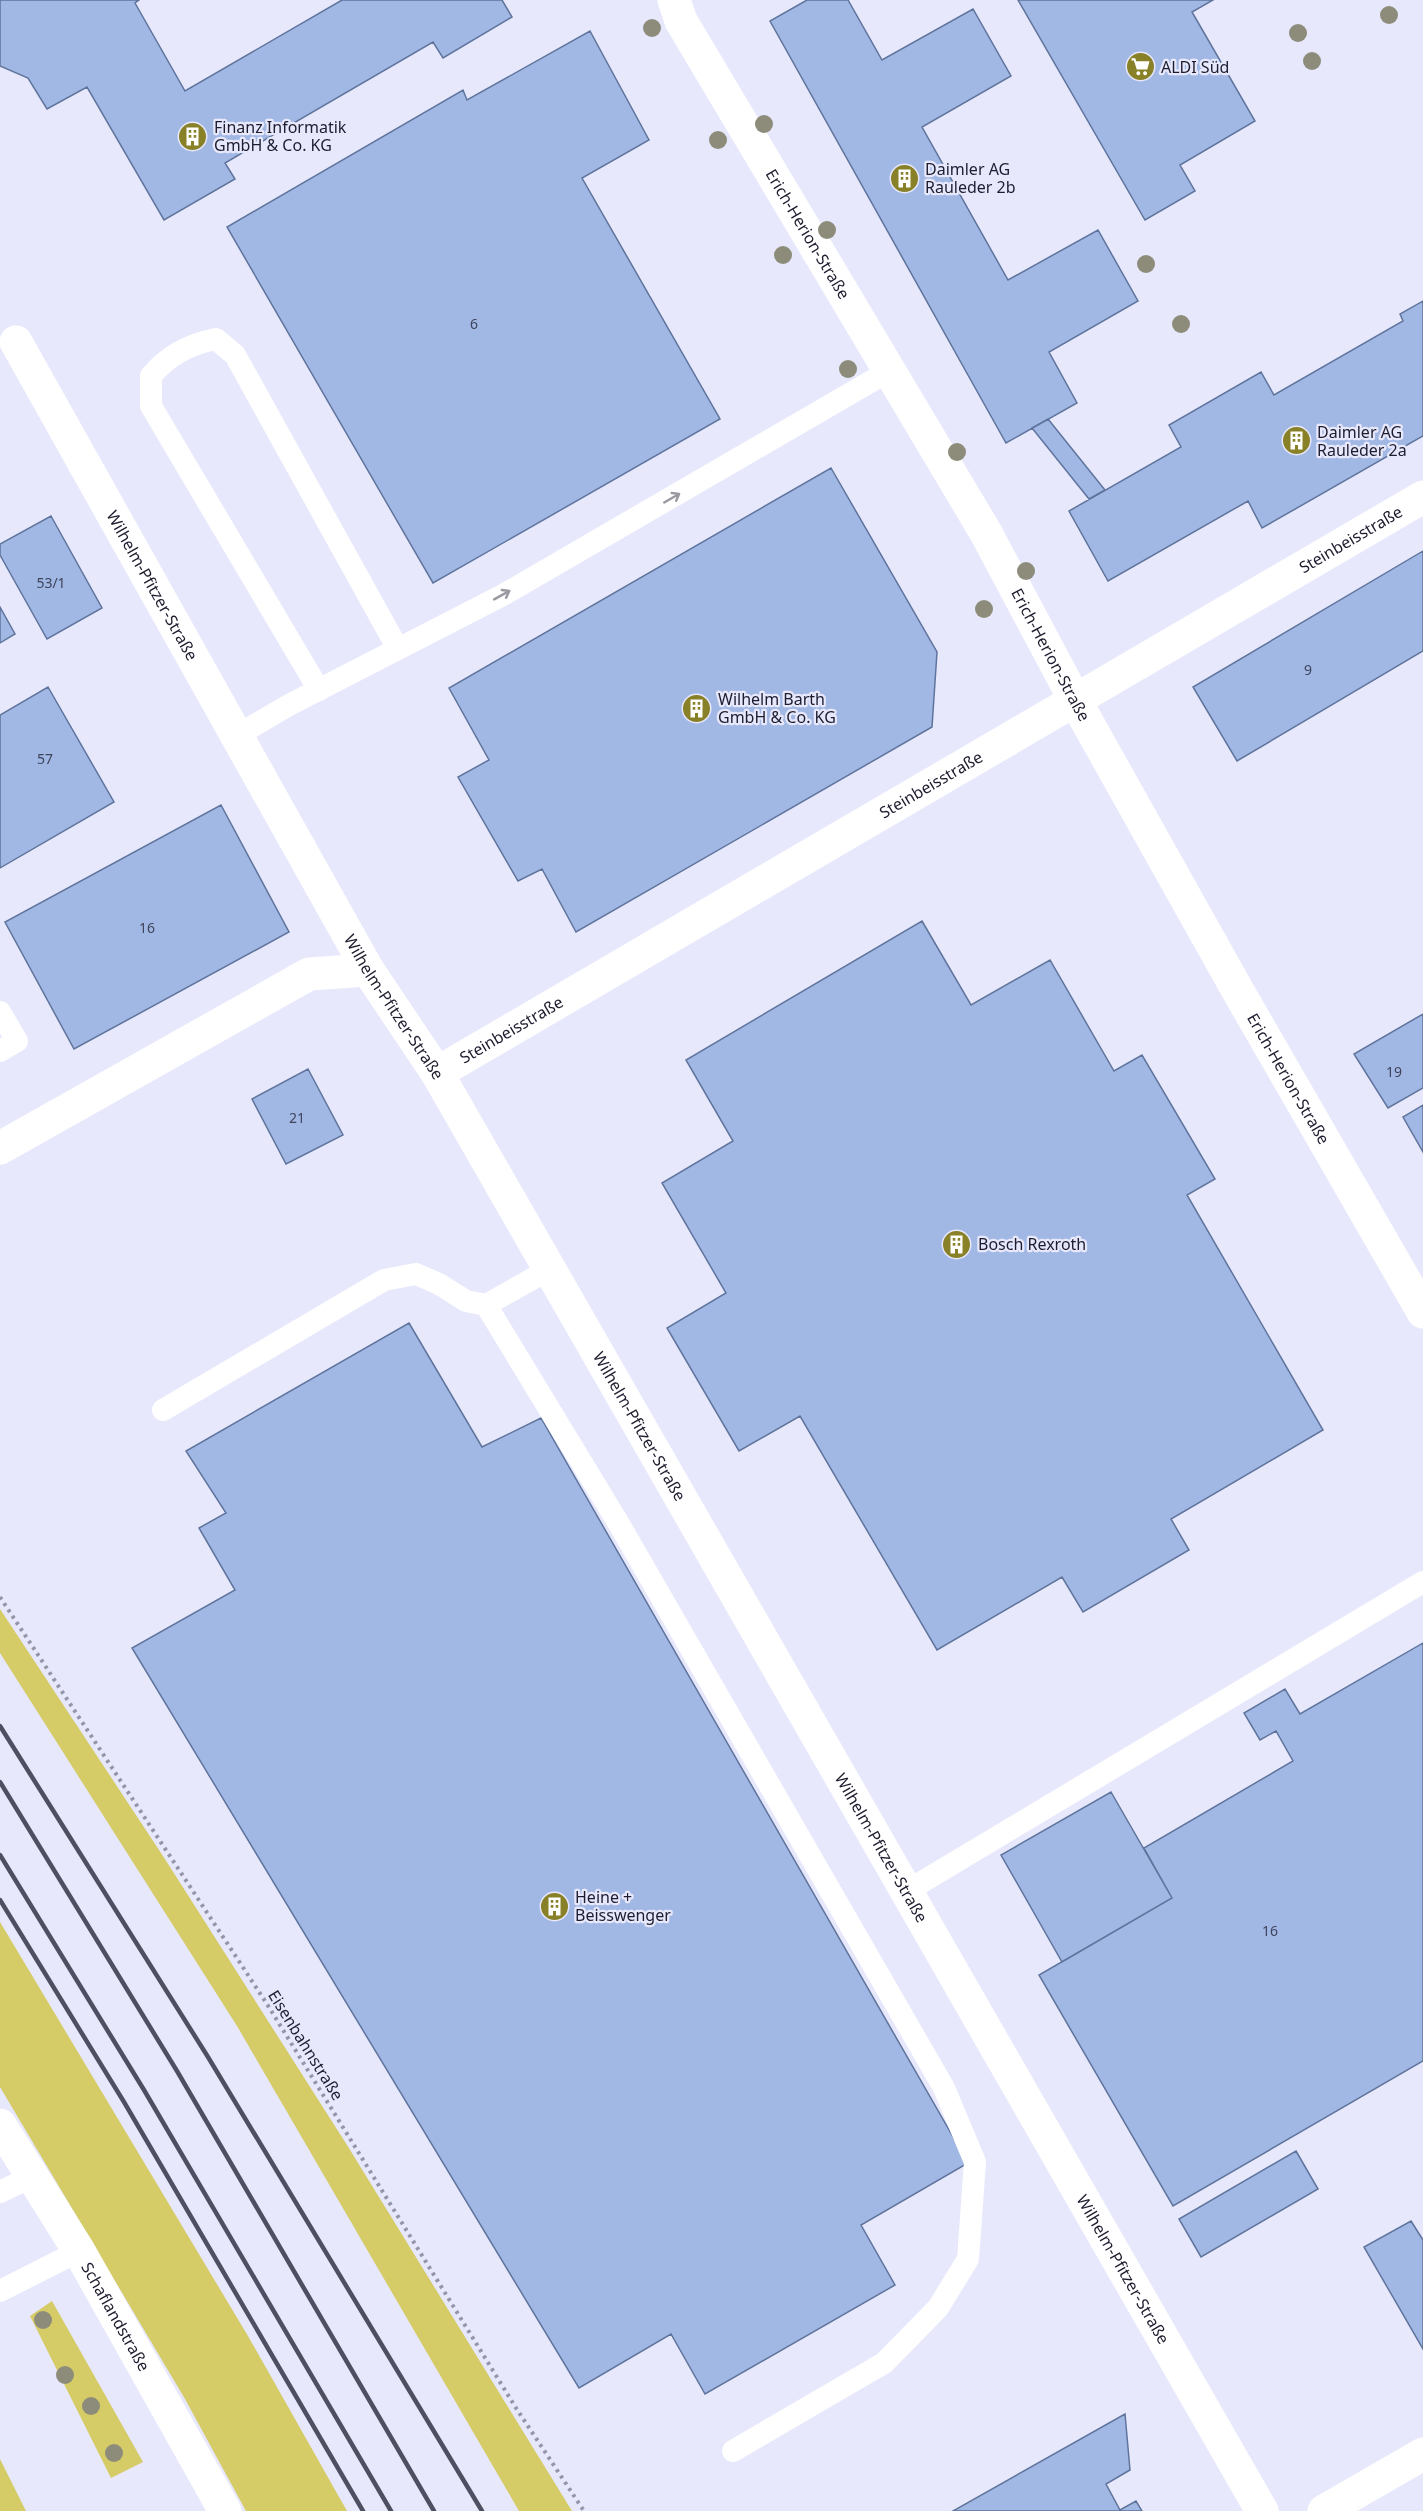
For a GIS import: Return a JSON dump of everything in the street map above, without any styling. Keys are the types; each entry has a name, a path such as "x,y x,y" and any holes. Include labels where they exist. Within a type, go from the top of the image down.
{"street":[{"name":"Erich-Herion-Straße","path":"674,0 681,21 986,533 1076,702 1423,1312"},
{"name":"Wilhelm-Pfitzer-Straße","path":"16,342 368,970 437,1073 1262,2511"},
{"name":"Steinbeisstraße","path":"437,1073 1076,702 1423,497"},
{"path":"0,1148 309,975 368,970"},
{"name":"Schaflandstraße","path":"0,2125 79,2251 225,2511"},
{"path":"1324,2511 1423,2454"}],"lane":[{"path":"319,690 151,406 151,376 162,363 194,343 216,339 235,355 398,649"},
{"path":"236,736 450,622 738,460 889,371"},
{"path":"0,1012 17,1041 0,1051"},
{"path":"164,1410 384,1280 416,1274 439,1284 466,1301 486,1305 550,1269"},
{"path":"486,1305 619,1524 938,2078 975,2162 968,2259 938,2308 884,2363 733,2451"},
{"path":"906,1891 1423,1582"},
{"path":"0,2192 31,2176"},
{"path":"0,2291 79,2251"}],"path":[{"name":"Eisenbahnstraße","path":"0,1597 267,2004 516,2408 584,2511"}],"shaded area":[{"path":"0,1609 163,1856 347,2145 572,2511 519,2511 237,2026 0,1653"},
{"path":"0,1922 248,2336 347,2511 246,2511 185,2399 0,2087"},
{"path":"52,2301 143,2462 111,2478 30,2316"},
{"path":"0,2459 26,2511 0,2511"}],"building":[{"name":"Finanz Informatik GmbH & Co. KG","path":"0,0 139,0 135,3 185,91 342,0 502,0 512,17 443,58 433,42 225,163 235,179 164,220 87,87 47,109 28,78 0,66"},
{"name":"Daimler AG Rauleder 2b","path":"807,0 848,0 882,60 973,9 1011,76 922,127 1008,280 1098,230 1138,301 1049,352 1077,403 1006,443 770,21"},
{"name":"ALDI Süd","path":"1018,0 1213,0 1192,12 1255,121 1180,165 1195,191 1145,220"},
{"path":"590,31 649,140 582,178 720,419 433,583 227,227 463,90 467,100"},
{"name":"Daimler AG Rauleder 2a","path":"1423,301 1423,436 1262,528 1248,501 1108,581 1069,511 1181,447 1169,425 1261,372 1274,395 1403,321 1400,314"},
{"path":"1048,419 1105,490 1089,499 1032,428"},
{"name":"Wilhelm Barth GmbH & Co. KG","path":"831,468 937,652 932,727 576,932 542,869 518,881 458,777 489,760 449,688"},
{"path":"51,516 102,608 47,639 0,555 0,544"},
{"path":"1423,551 1423,651 1237,761 1193,687"},
{"path":"0,607 15,634 0,643"},
{"path":"48,687 114,802 0,868 0,715"},
{"path":"221,805 289,932 74,1049 5,922"},
{"name":"Bosch Rexroth","path":"922,921 971,1005 1050,960 1114,1071 1142,1055 1215,1179 1187,1195 1323,1430 1171,1519 1189,1550 1083,1612 1062,1577 937,1650 800,1416 739,1451 667,1328 726,1293 662,1183 733,1141 686,1060"},
{"path":"1423,1014 1423,1088 1388,1108 1354,1054"},
{"path":"308,1069 343,1135 286,1164 252,1099"},
{"path":"1423,1105 1423,1152 1403,1117"},
{"name":"Heine + Beisswenger","path":"409,1323 482,1447 541,1418 968,2163 861,2225 895,2285 705,2394 671,2334 579,2388 132,1648 235,1590 199,1528 226,1513 186,1451"},
{"path":"1423,1643 1423,2061 1173,2206 1039,1975 1172,1898 1144,1848 1293,1761 1276,1731 1260,1740 1244,1713 1285,1689 1300,1714"},
{"path":"1111,1792 1172,1898 1062,1962 1001,1855"},
{"path":"1296,2151 1318,2189 1201,2257 1179,2219"},
{"path":"1411,2221 1423,2240 1423,2349 1364,2247"},
{"path":"1125,2414 1130,2470 1106,2484 1120,2510 1136,2501 1142,2511 953,2511"}],"railway":[{"path":"0,1726 208,2057 482,2511"},
{"path":"0,1782 177,2071 434,2511"},
{"path":"0,1855 144,2090 391,2511"},
{"path":"0,1900 124,2102 363,2511"}],"place":[{"name":"ALDI Süd","path":"1140,67"},
{"name":"Finanz Informatik GmbH & Co. KG","path":"193,136"},
{"name":"Daimler AG Rauleder 2b","path":"904,178"},
{"name":"Daimler AG Rauleder 2a","path":"1296,441"},
{"name":"Wilhelm Barth GmbH & Co. KG","path":"697,708"},
{"name":"Bosch Rexroth","path":"957,1244"},
{"name":"Heine + Beisswenger","path":"554,1906"}]}
